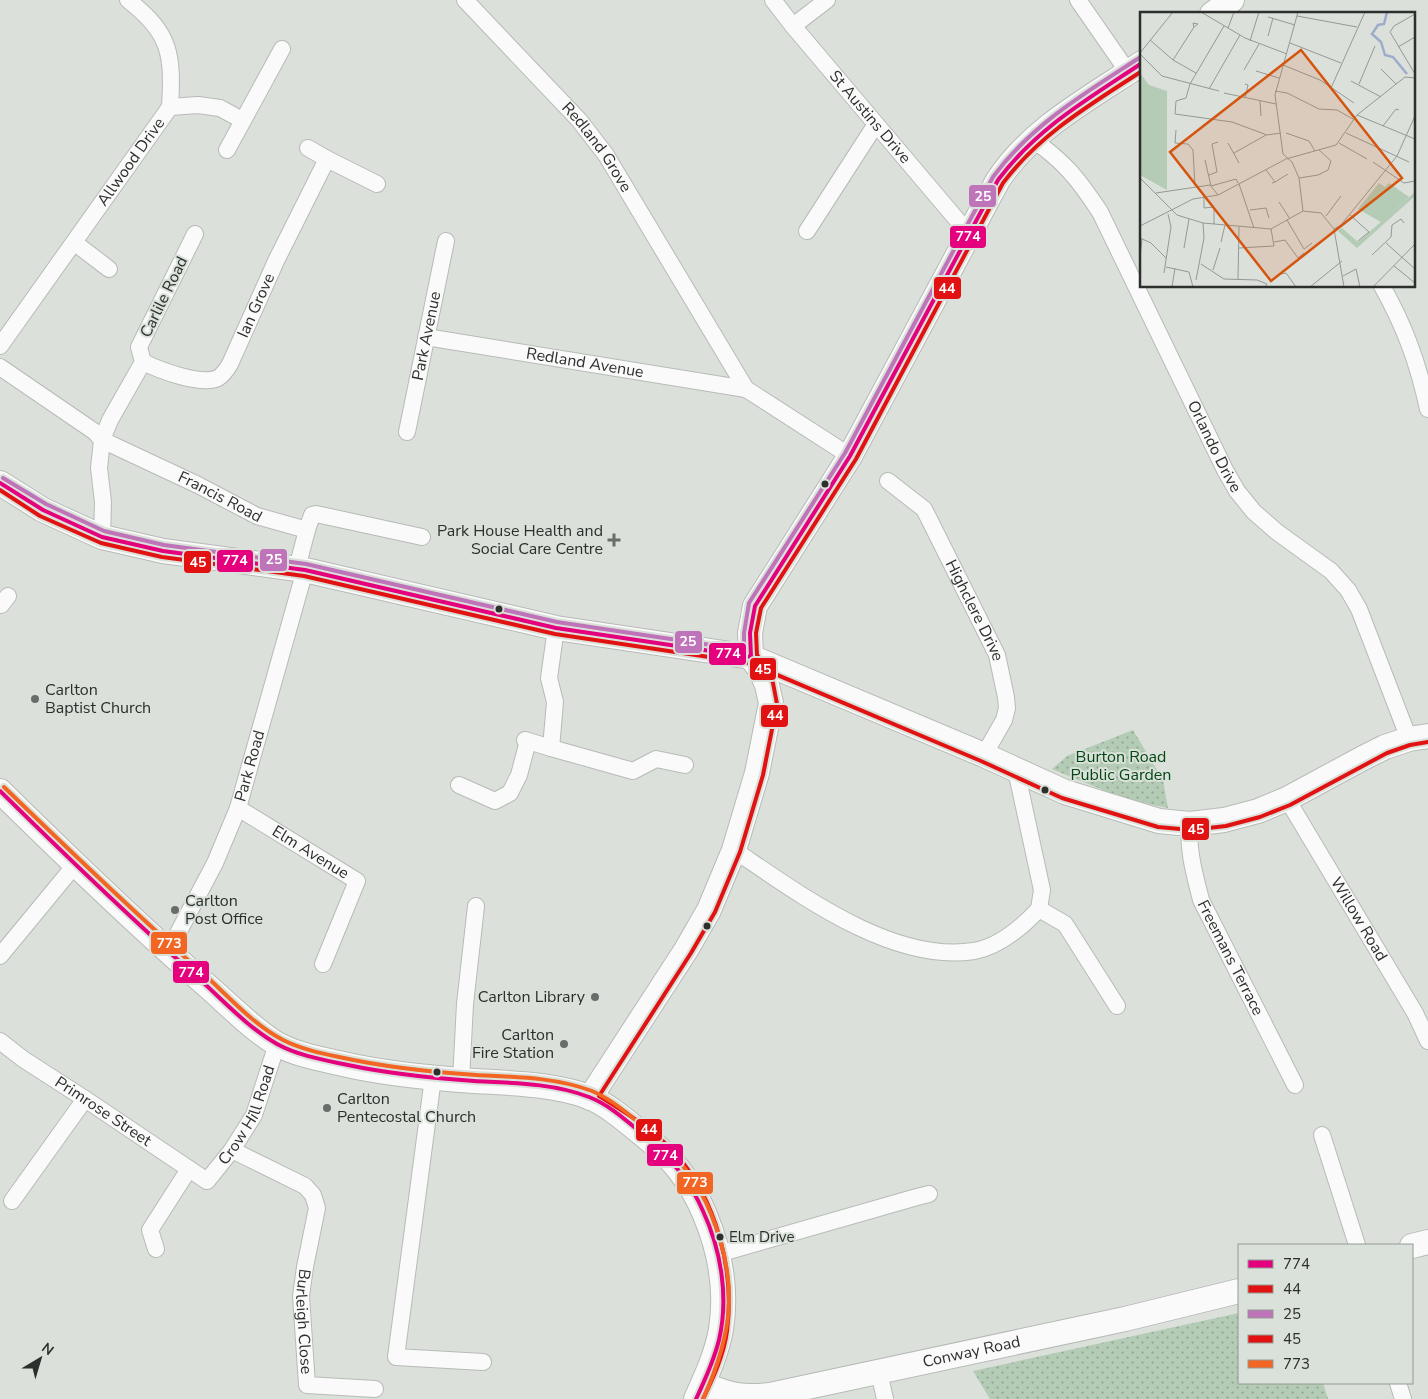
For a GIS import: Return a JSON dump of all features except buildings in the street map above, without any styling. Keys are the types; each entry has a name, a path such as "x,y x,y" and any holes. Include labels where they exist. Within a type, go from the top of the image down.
{"street":[{"name":"Allwood Drive","path":"0,346 170,107 172,79 170,58 163,36 146,15 128,0"},
{"name":"Redland Grove","path":"465,0 579,120 606,155 746,389 850,456"},
{"name":"St Austins Drive","path":"773,0 969,234"},
{"path":"793,26 827,0"},
{"path":"590,1098 700,926 721,883 734,850 757,773 771,702 767,685 752,657 750,633 755,606 850,456 1002,174 1017,155 1033,140 1135,67 1078,0"},
{"path":"226,150 282,49"},
{"path":"170,107 198,105 220,108 242,120"},
{"path":"807,231 876,124"},
{"name":"Orlando Drive","path":"1033,140 1065,165 1078,179 1100,212 1224,470 1237,491 1254,512 1277,532 1331,571 1348,590 1359,609 1418,738"},
{"path":"308,148 377,184"},
{"name":"Ian Grove","path":"143,362 165,373 207,381 218,378 225,372 276,261 328,159"},
{"name":"Carlile Road","path":"102,537 104,502 99,468 102,440 110,420 143,362 139,347 195,234"},
{"name":"Park Avenue","path":"407,432 446,241"},
{"path":"75,242 109,268"},
{"path":"1383,288 1394,306 1416,357 1428,409"},
{"name":"Redland Avenue","path":"426,337 746,389"},
{"name":"Francis Road","path":"0,367 95,432 102,440 198,485 257,516 307,530"},
{"name":"Highclere Drive","path":"888,481 924,509 997,655 1007,708 1004,720 984,755"},
{"path":"0,482 43,510 102,537 164,551 301,569 556,628 752,657 984,755 1065,792 1159,821 1190,824 1224,820 1258,812 1287,799 1363,758 1418,738"},
{"path":"301,569 307,530 312,515 316,514 422,537"},
{"name":"Park Road","path":"168,952 215,863 238,808 301,569"},
{"path":"551,748 555,702 549,678 556,628"},
{"path":"459,785 495,801 510,793 519,776 526,740 633,771 656,759 685,765"},
{"path":"734,850 830,913 876,935 908,946 940,952 974,951 993,945 1013,933 1040,909 1042,890 1016,770"},
{"path":"0,791 75,865 168,952 260,1032 277,1044 310,1056 363,1069 433,1078 529,1084 590,1098 620,1116 670,1158 684,1175 702,1208 718,1254 724,1302 721,1332 700,1392"},
{"name":"Willow Road","path":"1287,799 1415,1013 1428,1041"},
{"name":"Elm Avenue","path":"238,808 357,881 323,964"},
{"name":"Freemans Terrace","path":"1190,824 1189,832 1194,870 1201,900 1295,1085"},
{"path":"0,956 75,865"},
{"path":"461,1080 465,1004 476,906"},
{"path":"1040,909 1064,924 1110,1003"},
{"name":"Primrose Street","path":"0,1041 23,1059 208,1181"},
{"name":"Crow Hill Road","path":"208,1181 232,1150 254,1115 277,1044"},
{"path":"433,1078 396,1357 483,1362"},
{"path":"12,1200 85,1099"},
{"path":"1322,1136 1357,1244"},
{"name":"Burleigh Close","path":"232,1150 305,1186 313,1195 317,1208 316,1218 304,1267 301,1296 307,1385 375,1389"},
{"path":"156,1249 150,1230 189,1169"},
{"path":"718,1254 929,1194"},
{"path":"1413,1246 1428,1242"},
{"name":"Conway Road","path":"700,1392 757,1397 1126,1319 1238,1291"},
{"path":"879,1372 885,1399"},
{"path":"1398,1384 1403,1399"}],"green space":[{"name":"Burton Road Public Garden","path":"1133,730 1163,780 1168,808 1123,797 1052,769 1067,756"},
{"path":"1238,1313 1238,1384 1323,1384 1328,1399 990,1399 973,1371"}],"transit line":[{"name":"25","path":"3,478 46,504 104,531 164,545 306,564 557,622 744,650 744,633 749,603 845,453 993,177 1025,141 1060,111 1139,58"},
{"name":"774","path":"0,483 43,510 102,537 163,551 305,570 556,628 751,657 750,633 755,606 850,456 998,180 1013,161 1047,129 1083,102 1140,64"},
{"name":"44","path":"703,1399 721,1358 727,1331 729,1308 725,1260 712,1213 702,1192 675,1153 649,1129 599,1096 691,953 715,912 740,852 763,775 777,704 773,683 757,655 756,633 761,608 856,459 1003,183 1033,149 1067,121 1140,72"},
{"name":"45","path":"0,490 40,516 101,543 162,557 304,576 555,634 749,663 981,761 1062,798 1158,827 1191,830 1226,826 1260,817 1290,805 1387,753 1410,745 1428,742"},
{"name":"773","path":"4,787 104,883 243,1011 262,1027 283,1040 297,1046 356,1061 442,1072 534,1078 578,1086 592,1091 614,1104 658,1140 677,1159 700,1190 720,1239 726,1263 729,1285 729,1308 726,1330 721,1352 703,1399"},
{"name":"774","path":"0,791 146,931 245,1021 277,1044 294,1052 312,1057 380,1071 474,1081 532,1084 575,1092 604,1104 645,1136 663,1152 686,1180 698,1200 719,1258 723,1291 722,1324 715,1355 696,1399"}],"place":[{"name":"Park House Health and Social Care Centre","path":"614,540"},
{"name":"Carlton Baptist Church","path":"35,699"},
{"name":"Carlton Post Office","path":"175,910"},
{"name":"Carlton Library","path":"595,997"},
{"name":"Carlton Fire Station","path":"564,1044"},
{"name":"Carlton Pentecostal Church","path":"327,1108"},
{"name":"Elm Drive","path":"720,1237"}]}
